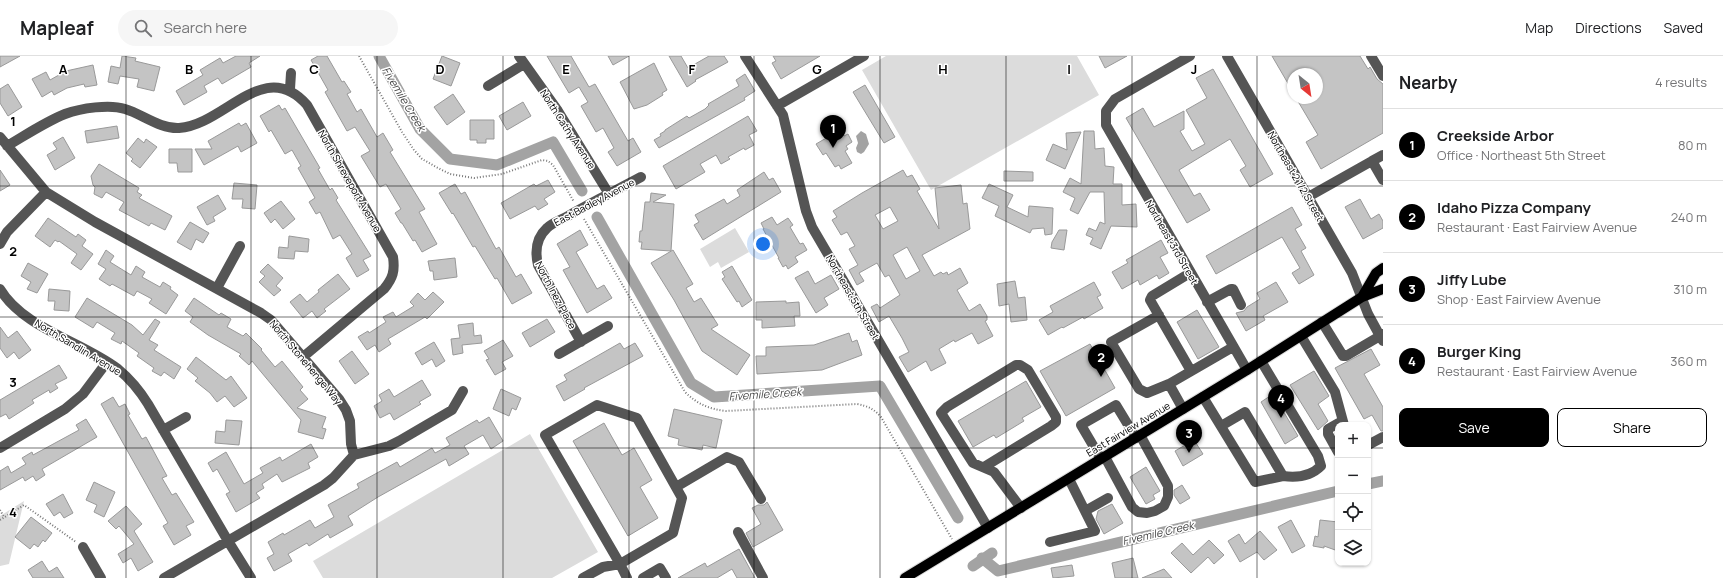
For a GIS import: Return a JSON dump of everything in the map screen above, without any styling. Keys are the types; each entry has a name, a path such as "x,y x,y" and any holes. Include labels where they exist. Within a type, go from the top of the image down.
{"main road":[{"name":"East Fairview Avenue","path":"1362,297 1376,273 1383,268"},
{"name":"East Fairview Avenue","path":"905,578 1247,370 1362,297 1383,288"}],"street":[{"name":"Northeast 5th Street","path":"745,56 783,115 806,211 812,227 988,528"},
{"path":"777,106 864,56"},
{"name":"Northeast 3rd Street","path":"1190,56 1115,99 1106,111 1106,124 1190,273 1247,370"},
{"name":"Northeast 2 1/2 Street","path":"1227,56 1352,273 1368,314 1382,337"},
{"path":"1376,59 1383,76"},
{"name":"North Cathy Avenue","path":"488,86 522,60 558,111 609,194"},
{"path":"3,141 66,114 108,106 120,107 166,127 178,128 190,126 254,90 266,86 278,86 290,89 291,73"},
{"name":"North Shreveport Avenue","path":"290,89 307,105 393,257 395,269 391,280 384,289 304,357"},
{"name":"North Stonehenge Way","path":"3,141 46,192 95,222 216,288 270,320 304,357 339,399 346,410 350,421 351,444 354,455"},
{"path":"1308,197 1383,155"},
{"path":"1372,161 1383,180"},
{"name":"East Badley Avenue","path":"536,248 540,237 547,228 590,203 641,177"},
{"path":"0,244 7,232 46,192"},
{"path":"216,288 240,246"},
{"name":"North Inez Place","path":"536,248 538,265 581,342"},
{"path":"1190,273 1152,296 1150,300 1191,371"},
{"name":"North Sandlin Avenue","path":"0,289 14,307 23,314 117,368 135,385 148,404 228,541 252,578"},
{"path":"1207,302 1233,289 1242,305"},
{"path":"1159,315 1111,342 1139,390 1147,393 1169,384 1233,347"},
{"path":"1322,322 1343,356 1346,356 1382,337"},
{"path":"559,354 608,326"},
{"path":"1301,336 1335,392 1343,422"},
{"path":"1203,397 1255,482 1283,476 1294,478 1314,473 1321,466 1314,450 1261,361"},
{"path":"0,448 75,402 107,362"},
{"path":"984,467 1056,422 1056,417 1028,370 1020,365 1016,365 947,407 941,413 972,463 994,472 1021,508"},
{"path":"1169,384 1183,409"},
{"path":"164,578 324,485 333,478 354,455 389,446 452,410 463,391"},
{"path":"583,578 603,567 620,564 673,533 682,498 637,418 597,405 545,435 620,564 627,578"},
{"path":"1116,405 1138,436 1168,486 1168,497 1164,506 1147,513 1138,512 1132,507 1103,458 1080,425 1116,405"},
{"path":"1221,426 1245,412 1283,476"},
{"path":"163,430 186,417"},
{"path":"1335,426 1328,429 1328,434 1335,447"},
{"path":"1371,443 1383,437"},
{"path":"676,487 727,457 739,462 761,499"},
{"path":"1050,542 1095,531 1069,479"},
{"path":"1085,511 1108,498"},
{"path":"738,532 763,578"},
{"path":"83,548 101,578"},
{"path":"643,578 660,568 666,578"}],"path":[{"path":"359,56 402,132 422,159 450,174 474,178 502,174 542,160 548,161 553,165 575,204"},
{"path":"582,216 685,392 692,399 702,406 715,410 726,411 857,404 867,406 881,417 956,547"},
{"path":"0,520 24,505 83,548"},
{"path":"0,510 4,517"}],"shaded area":[{"path":"886,56 1077,56 1099,95 931,190 862,70"},
{"path":"861,131 866,134 869,144 861,154 857,152 856,148 858,143 856,136"},
{"path":"735,228 749,252 721,268 718,262 710,267 700,249"},
{"path":"530,434 598,552 552,578 323,578 313,561"},
{"path":"24,501 9,564 0,566 0,516"}],"building":[{"path":"0,56 20,56 0,67"},
{"path":"122,56 136,58 135,61 160,67 154,91 137,87 139,79 120,76 118,84 108,82 111,66 120,68"},
{"path":"236,56 260,56 249,63 251,67 222,84 218,78 204,86 207,92 184,105 176,91 203,75 200,70 220,58 223,63"},
{"path":"318,56 327,56 342,82 344,81 351,92 347,94 357,112 361,109 377,137 383,133 393,150 390,152 425,209 419,212 437,244 422,252 415,240 413,241 401,223 395,213 401,209 386,184 380,187 361,156 370,151 355,127 347,131 325,92 328,90 311,60"},
{"path":"442,56 460,63 451,86 433,79"},
{"path":"547,56 571,56 589,87 595,84 628,141 633,138 641,152 617,166 608,152 614,148 603,128 596,132 581,106 588,102 579,87 569,93"},
{"path":"608,56 629,56 613,65"},
{"path":"669,56 681,56 688,68 709,56 724,56 728,62 695,80 696,81 687,87"},
{"path":"773,56 820,56 781,79 772,63 776,61"},
{"path":"1099,56 1127,56 1105,68"},
{"path":"1272,56 1360,56 1368,69 1370,67 1377,79 1383,84 1383,133 1321,169 1306,142 1318,135 1300,104 1323,104 1323,68 1287,68 1287,82"},
{"path":"654,63 667,90 662,93 663,95 647,105 634,109 620,82"},
{"path":"93,65 97,85 85,87 84,84 67,88 54,95 52,91 42,97 32,79 46,72 50,80 66,71"},
{"path":"1213,69 1273,174 1250,187 1240,170 1246,166 1230,139 1179,170 1194,196 1200,193 1210,210 1187,223 1126,118 1143,108 1154,127 1184,111 1184,129 1180,131 1192,151 1205,144 1186,110 1207,98 1196,78"},
{"path":"745,74 755,91 744,98 745,100 659,148 654,140 661,136 660,134 687,116 689,118 705,109 709,105 708,104 739,86 736,80"},
{"path":"8,84 22,107 8,116 0,103 0,89"},
{"path":"865,85 895,137 884,143 853,92"},
{"path":"453,94 465,112 447,125 434,107"},
{"path":"523,102 531,116 507,130 499,116"},
{"path":"279,105 282,110 285,108 320,168 318,169 330,190 332,188 338,198 336,200 371,256 363,260 369,270 357,277 346,258 352,254 340,235 333,239 320,212 316,214 309,202 315,198 298,168 301,166 292,150 285,154 271,130 269,132 260,116"},
{"path":"748,116 757,131 749,135 754,145 745,150 744,148 728,157 730,159 721,164 716,155 700,164 705,172 676,189 663,166"},
{"path":"470,120 494,120 494,139 486,139 486,143 477,143 477,140 470,140"},
{"path":"239,123 241,126 246,123 257,143 241,152 238,146 204,165 195,149 212,149 208,141"},
{"path":"117,126 119,138 87,143 85,131"},
{"path":"840,130 844,136 848,134 852,142 846,146 848,149 845,151 852,163 841,169 839,165 835,167 826,153 823,155 816,144"},
{"path":"1084,131 1094,131 1095,149 1104,148 1105,166 1114,167 1113,184 1122,184 1122,205 1136,204 1137,227 1111,226 1101,249 1090,244 1093,238 1086,235 1089,228 1096,231 1100,222 1105,224 1104,192 1090,192 1078,214 1070,210 1075,198 1063,192 1070,178 1081,184"},
{"path":"1081,132 1065,169 1046,160 1053,144 1067,150 1066,133"},
{"path":"63,137 75,158 55,170 47,155 57,149 53,143"},
{"path":"138,138 144,143 146,139 157,147 140,168 131,161 133,159 126,153"},
{"path":"169,149 192,149 192,172 178,172 177,163 169,163"},
{"path":"99,164 139,188 137,192 142,195 139,198 172,216 165,230 151,223 149,226 119,210 124,202 106,192 102,198 94,194 95,187 91,176"},
{"path":"0,170 10,185 0,191"},
{"path":"903,170 907,177 912,175 920,189 917,191 939,229 935,188 961,185 963,204 967,203 970,229 922,255 934,276 941,272 943,274 947,272 948,275 960,268 968,283 957,290 969,311 980,304 987,316 987,320 985,321 993,336 978,344 972,333 955,342 954,340 939,349 946,363 931,371 926,361 908,372 899,357 909,352 902,338 889,316 879,322 871,307 877,304 880,308 900,295 889,275 885,277 877,263 859,273 864,281 857,285 849,270 858,265 849,249 855,246 847,232 841,235 832,220 837,217 833,211","holes":["890,207 898,221 883,229 875,215","907,247 920,271 906,279 893,255"]},
{"path":"1004,171 1033,172 1033,181 1004,181"},
{"path":"764,172 769,180 773,178 781,192 703,240 694,225 699,222 695,215 724,199 727,204 740,196 737,190"},
{"path":"548,180 555,192 544,199 548,204 538,210 535,206 510,219 501,203 534,184 536,186"},
{"path":"234,183 257,185 255,209 242,208 243,199 232,199"},
{"path":"455,184 461,194 465,192 496,249 499,247 516,277 521,274 532,293 512,304 497,278 495,279 475,246 473,247 439,193"},
{"path":"989,184 1013,195 1007,207 1028,217 1029,206 1053,208 1052,234 1045,235 1044,228 1032,229 1030,233 995,216 999,206 982,198"},
{"path":"651,193 666,195 653,202 674,204 671,251 641,249 642,242 639,242 640,231 642,231 645,202 650,202"},
{"path":"218,195 226,209 213,217 215,221 207,225 197,207"},
{"path":"1360,199 1371,219 1379,214 1383,221 1383,228 1363,239 1345,207"},
{"path":"281,201 295,219 283,229 275,219 271,223 264,213"},
{"path":"1292,207 1302,225 1295,229 1306,248 1301,251 1314,275 1299,284 1292,273 1300,268 1282,237 1216,274 1206,256"},
{"path":"772,217 777,225 788,218 793,225 790,227 800,244 803,243 807,250 795,257 798,262 788,269 786,265 783,267 761,223"},
{"path":"48,218 76,237 78,234 86,240 82,246 93,254 81,270 71,263 77,254 59,241 58,242 55,240 50,247 35,236"},
{"path":"190,222 209,233 203,243 196,239 191,250 177,242"},
{"path":"580,230 588,245 576,252 597,289 604,285 612,298 587,313 563,270 570,267 557,244"},
{"path":"1059,230 1067,230 1064,250 1051,248 1052,242"},
{"path":"289,236 309,239 308,252 295,251 294,259 278,258 279,247 288,248"},
{"path":"1161,240 1168,253 1160,257 1169,273 1159,279 1157,275 1140,285 1138,280 1122,289 1112,272 1128,263 1126,260"},
{"path":"106,250 114,256 110,262 131,275 136,266 145,272 142,277 160,287 163,282 171,287 170,289 178,295 166,314 149,303 152,299 137,291 134,296 112,284 110,286 99,279 106,269 98,264"},
{"path":"673,250 693,284 686,288 694,302 701,298 718,325 711,329 750,355 737,375 702,351 674,300 651,263"},
{"path":"455,258 457,277 434,280 433,271 430,271 428,261"},
{"path":"28,263 48,274 37,293 27,289 31,282 21,276"},
{"path":"268,264 283,278 276,286 281,290 274,296 259,282 265,276 260,272"},
{"path":"732,266 752,300 742,307 722,279 725,277 722,272"},
{"path":"808,271 815,284 831,275 839,289 824,298 828,305 816,313 795,278"},
{"path":"338,274 350,289 324,309 326,311 317,318 312,311 303,318 290,302 300,294 307,302 319,292 318,290"},
{"path":"1015,281 1018,298 1025,297 1027,320 1011,322 1009,304 999,306 997,284"},
{"path":"1094,282 1101,295 1097,297 1103,308 1084,319 1083,317 1048,335 1039,320 1053,312 1050,306"},
{"path":"1276,282 1288,302 1263,316 1265,320 1246,331 1236,313 1244,311 1247,307 1260,299 1257,293"},
{"path":"49,289 70,291 69,311 54,310 55,301 48,301"},
{"path":"433,292 444,302 427,319 425,317 388,339 391,344 379,352 375,345 367,350 358,337 368,331 369,333 386,322 383,317 393,312 396,317 414,306 410,302 418,293 425,300"},
{"path":"87,298 132,325 143,335 155,319 160,322 149,340 158,345 154,350 181,367 174,379 164,372 161,376 152,371 154,368 137,356 139,353 122,341 121,344 111,339 115,333 97,322 93,328 75,317"},
{"path":"194,298 219,315 221,313 231,319 227,327 243,336 246,333 262,349 261,350 275,367 282,361 303,387 300,390 308,399 297,408 326,417 322,428 326,429 323,439 298,432 301,420 252,361 249,365 239,356 241,354 208,335 190,322 193,317 185,311"},
{"path":"786,301 786,303 799,302 800,316 794,316 795,326 762,328 762,320 756,320 756,302"},
{"path":"1197,310 1219,347 1198,359 1177,322"},
{"path":"547,319 555,332 530,347 522,333"},
{"path":"473,323 474,336 481,335 482,343 462,345 463,353 453,355 451,339 460,338 458,325"},
{"path":"0,327 8,338 17,331 31,350 19,359 14,352 7,358 0,348"},
{"path":"849,333 852,342 857,340 862,355 822,370 757,374 756,356 766,356 766,347 814,345"},
{"path":"503,340 513,356 502,362 506,369 495,375 486,360 489,359 484,351"},
{"path":"434,342 445,361 436,367 432,359 422,365 415,353"},
{"path":"620,343 624,349 635,343 643,356 584,388 585,389 564,401 556,386 567,380 564,375"},
{"path":"1090,344 1115,388 1066,416 1040,371"},
{"path":"1371,349 1380,365 1364,374 1383,407 1383,431 1381,431 1372,415 1364,419 1335,368"},
{"path":"352,351 369,374 355,384 339,361"},
{"path":"196,357 226,380 231,376 247,398 234,407 225,396 217,402 210,393 195,381 198,378 187,369"},
{"path":"59,365 67,378 55,384 58,388 50,393 49,390 32,400 34,403 9,419 6,414 0,417 0,400"},
{"path":"1314,371 1329,396 1318,404 1328,421 1318,430 1290,385"},
{"path":"422,380 431,395 419,402 421,404 394,420 390,413 380,418 374,406 382,401 379,395 389,389 394,397"},
{"path":"1026,381 1041,407 1022,418 1024,421 996,438 994,435 973,447 958,421"},
{"path":"501,389 521,398 516,410 512,408 509,416 493,409"},
{"path":"1273,394 1298,436 1285,444 1261,402"},
{"path":"113,397 119,407 125,404 130,414 128,415 142,439 146,437 167,476 162,478 172,495 176,493 194,522 186,526 191,535 174,545 163,526 168,523 101,404"},
{"path":"674,409 722,420 716,448 703,445 702,450 678,445 679,439 668,436"},
{"path":"489,417 503,441 491,449 483,435 464,446 469,454 449,466 446,459 378,497 348,516 353,525 330,538 328,534 309,546 307,543 288,554 292,561 274,571 267,558 274,554 268,542 283,533 284,535 310,520 315,528 334,517 328,505 359,488 357,484 397,462 400,467 432,448 435,453 450,445 446,438 477,420 479,423"},
{"path":"86,419 97,437 42,469 45,475 36,481 33,476 25,481 23,477 0,490 0,471 8,466 11,473 26,464 22,458 32,452 33,455 79,430 76,425"},
{"path":"226,420 242,421 239,445 215,443 216,431 225,432"},
{"path":"604,423 622,455 634,448 652,480 640,487 658,518 628,536 573,441"},
{"path":"1194,440 1203,454 1183,466 1175,451"},
{"path":"311,444 318,457 308,463 310,468 282,482 277,474 262,484 264,488 256,493 260,498 236,512 226,494 230,492 217,469 213,472 208,463 226,452 244,484 263,473 260,468 280,457 282,461"},
{"path":"1146,467 1160,491 1153,495 1155,499 1146,504 1130,477"},
{"path":"94,482 115,492 104,517 94,512 97,505 86,500"},
{"path":"1182,485 1190,498 1180,504 1174,495 1174,490"},
{"path":"63,494 73,513 64,518 60,512 54,516 46,504"},
{"path":"767,502 783,530 753,547 746,533 761,524 752,508 758,505 764,505"},
{"path":"1112,504 1123,523 1104,534 1096,519 1098,511"},
{"path":"126,506 142,524 134,531 153,562 138,571 131,558 123,563 118,554 134,544 119,526 116,529 108,521"},
{"path":"31,517 52,533 45,542 43,540 38,547 34,544 30,549 15,537"},
{"path":"1291,520 1305,546 1292,553 1278,527"},
{"path":"1320,520 1335,522 1335,550 1324,546 1324,548 1313,546 1315,536 1318,537"},
{"path":"1260,531 1277,550 1264,560 1257,552 1240,562 1228,541 1239,534 1245,544"},
{"path":"1209,540 1224,555 1214,564 1208,557 1191,573 1171,553 1182,543 1193,555"},
{"path":"739,549 755,578 737,578 732,569 717,578 678,578 705,563 707,567"},
{"path":"1133,558 1138,578 1115,578 1112,563"},
{"path":"42,561 49,572 57,567 64,578 33,578 28,570"},
{"path":"1072,565 1074,576 1053,578 1051,568"},
{"path":"1164,569 1172,578 1142,578"}],"waterway":[{"name":"Fivemile Creek","path":"379,56 420,129 450,159 497,165 553,142 582,191"},
{"name":"Fivemile Creek","path":"597,217 691,383 714,397 880,386 958,518"},
{"name":"Fivemile Creek","path":"1371,483 1383,481"},
{"name":"Fivemile Creek","path":"982,558 998,571 1335,492"},
{"name":"Fivemile Creek","path":"973,566 992,553"}],"place":[{"name":"Creekside Arbor","path":"833,148"},
{"name":"Idaho Pizza Company","path":"1101,377"},
{"name":"Burger King","path":"1281,418"},
{"name":"Jiffy Lube","path":"1189,453"}]}
